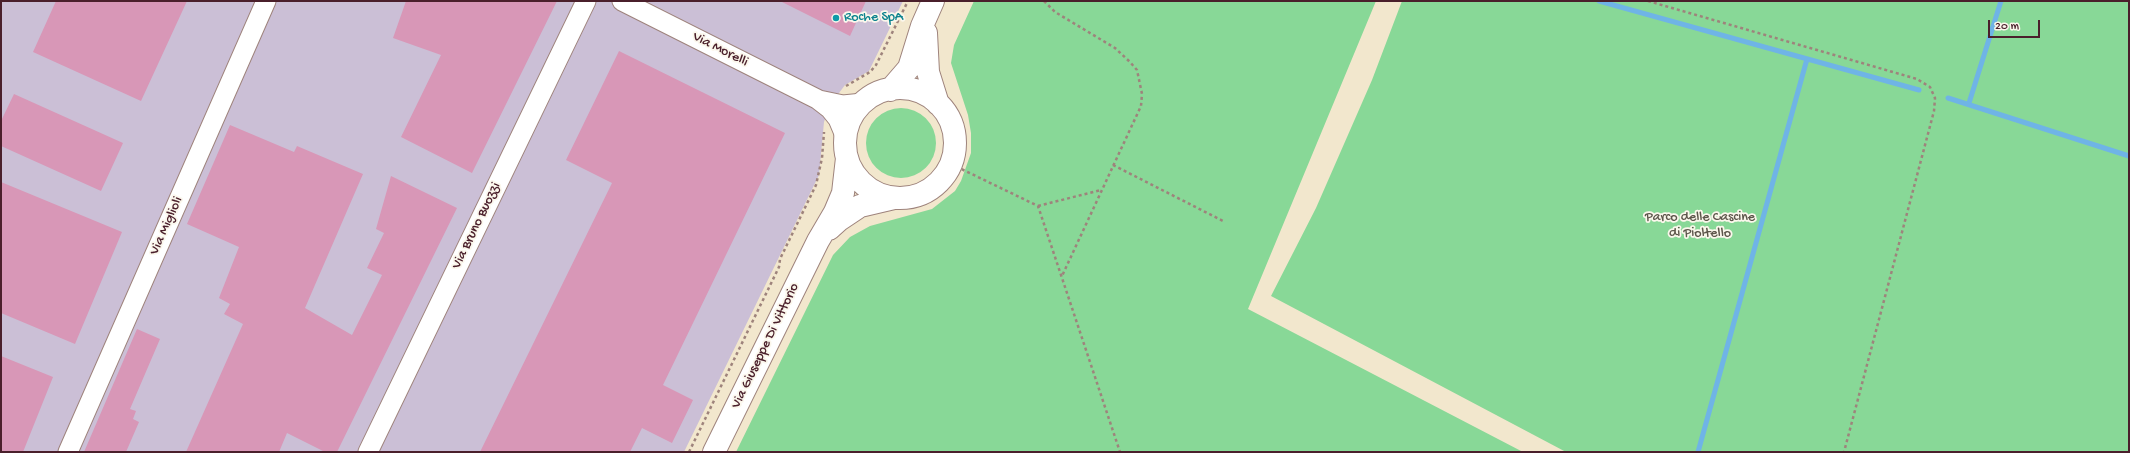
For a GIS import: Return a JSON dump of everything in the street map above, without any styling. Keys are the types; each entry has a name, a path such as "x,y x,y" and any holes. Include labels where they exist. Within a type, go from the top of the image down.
{"main road":[{"path":"890,90 909,68 930,6"},
{"path":"930,6 926,51 928,72 938,104"},
{"path":"890,90 912,90 926,95 938,104 947,116 953,129 955,144 951,164 942,179 931,188 918,195 895,198 874,191 862,183 854,172 847,148 850,121 863,103 875,95 890,90"},
{"name":"Via Giuseppe Di Vittorio","path":"714,452 843,193 847,148"},
{"name":"Via Giuseppe Di Vittorio","path":"818,241 838,220 854,209 875,201 895,198"}],"street":[{"name":"Via Miglioli","path":"68,452 266,1"},
{"name":"Via Bruno Buozzi","path":"368,452 586,1"},
{"name":"Via Morelli","path":"622,1 827,104 853,105 863,103"},
{"name":"Via Morelli","path":"827,104 842,126 847,148"}],"path":[{"path":"689,452 779,267 780,259 816,185 821,163 827,104 848,84 873,70 908,1"},
{"path":"1044,1 1055,12 1115,48 1138,70 1142,94 1140,106 1061,277"},
{"path":"1648,1 1917,79 1930,87 1933,93 1935,98 1934,111 1844,452"},
{"path":"951,164 1038,206 1102,190"},
{"path":"1113,165 1225,222"},
{"path":"1038,206 1120,452"}],"shaded area":[{"path":"2,1 903,1 869,71 845,85 830,105 824,122 819,175 684,452 1,452"}],"green space":[{"path":"974,1 1376,1 1248,309 1523,452 736,452 833,255 850,237 870,226 932,209 955,191 961,181 971,153 971,133 968,115 951,63 954,45"},
{"name":"Parco delle Cascine di Pioltello","path":"1402,1 2129,1 2129,452 1566,452 1271,296 1316,208 1372,80"},
{"path":"901,108 914,111 926,118 933,130 936,143 933,156 926,168 914,175 901,178 888,175 876,168 869,156 866,143 869,130 876,118 888,111"}],"building":[{"path":"56,1 187,1 141,101 33,52"},
{"path":"406,1 557,1 472,173 401,137 441,55 393,38"},
{"name":"Roche SpA","path":"780,1 866,1 850,36"},
{"path":"619,51 785,133 663,385 693,400 672,443 642,428 630,452 480,452 612,183 566,160"},
{"path":"14,94 123,143 101,191 1,146 1,121"},
{"path":"230,125 294,152 297,146 363,174 305,308 352,335 382,275 367,268 384,233 376,229 391,176 457,208 337,452 325,452 287,433 279,452 186,452 243,324 224,314 230,304 219,298 239,247 187,224"},
{"path":"1,182 122,232 75,344 1,313"},
{"path":"137,329 160,339 130,409 136,411 133,419 139,422 126,452 84,452"},
{"path":"1,356 53,377 23,452 1,452"}],"waterway":[{"path":"1599,1 1919,90"},
{"path":"1969,103 2001,1"},
{"path":"1698,452 1807,59"},
{"path":"1948,98 2129,156"}],"place":[{"name":"Roche SpA","path":"836,18"}]}
